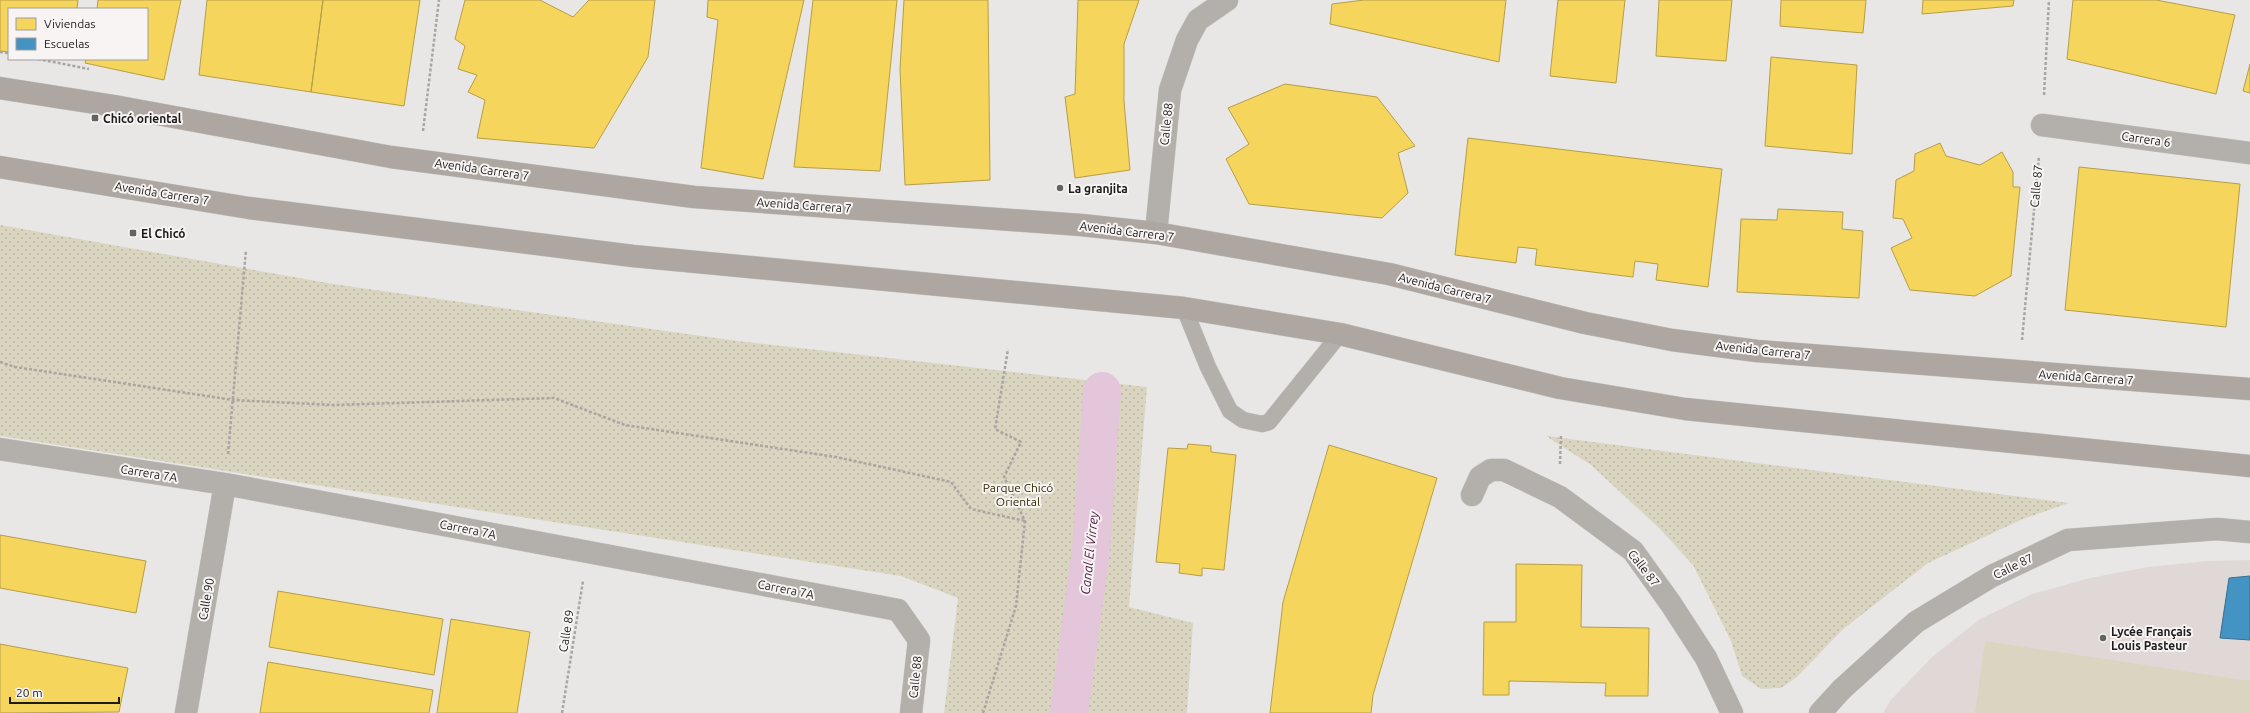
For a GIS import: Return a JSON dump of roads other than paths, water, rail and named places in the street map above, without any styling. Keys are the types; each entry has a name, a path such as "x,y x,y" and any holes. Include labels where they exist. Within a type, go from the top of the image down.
{"main road":[{"name":"Avenida Carrera 7","path":"0,88 114,106 255,133 419,161 694,197 1081,225 1156,233 1389,274 1585,323 1672,340 1757,351 2250,389"},
{"name":"Avenida Carrera 7","path":"0,167 249,208 633,256 1184,308 1340,334 1560,388 1625,400 1771,419 2250,466"}],"street":[{"name":"Calle 88","path":"1156,233 1170,90 1187,40 1198,20 1227,0"},
{"name":"Carrera 6","path":"2042,125 2250,153"},
{"name":"Carrera 7A","path":"0,450 225,484 898,610 919,640"},
{"name":"Calle 87","path":"1472,495 1480,477 1492,470 1504,470 1560,497 1632,551 1671,604 1706,658 1732,713"},
{"name":"Calle 90","path":"186,713 225,484"},
{"name":"Calle 87","path":"1820,713 1842,689 1916,622 1992,576 2068,540 2217,529 2250,532"},
{"name":"Calle 88","path":"911,713 919,640"}],"lane":[{"path":"1184,308 1208,367 1230,411 1243,420 1262,424 1269,422 1340,334"}],"waterway":[{"name":"Canal El Virrey","path":"1069,713 1091,549 1102,391"}],"place":[{"name":"Chicó oriental","path":"95,118"},
{"name":"La granjita","path":"1060,188"},
{"name":"El Chicó","path":"133,233"},
{"name":"Lycée Français Louis Pasteur","path":"2103,638"}],"park label":[{"name":"Parque Chicó Oriental","path":"1018,494"}]}
